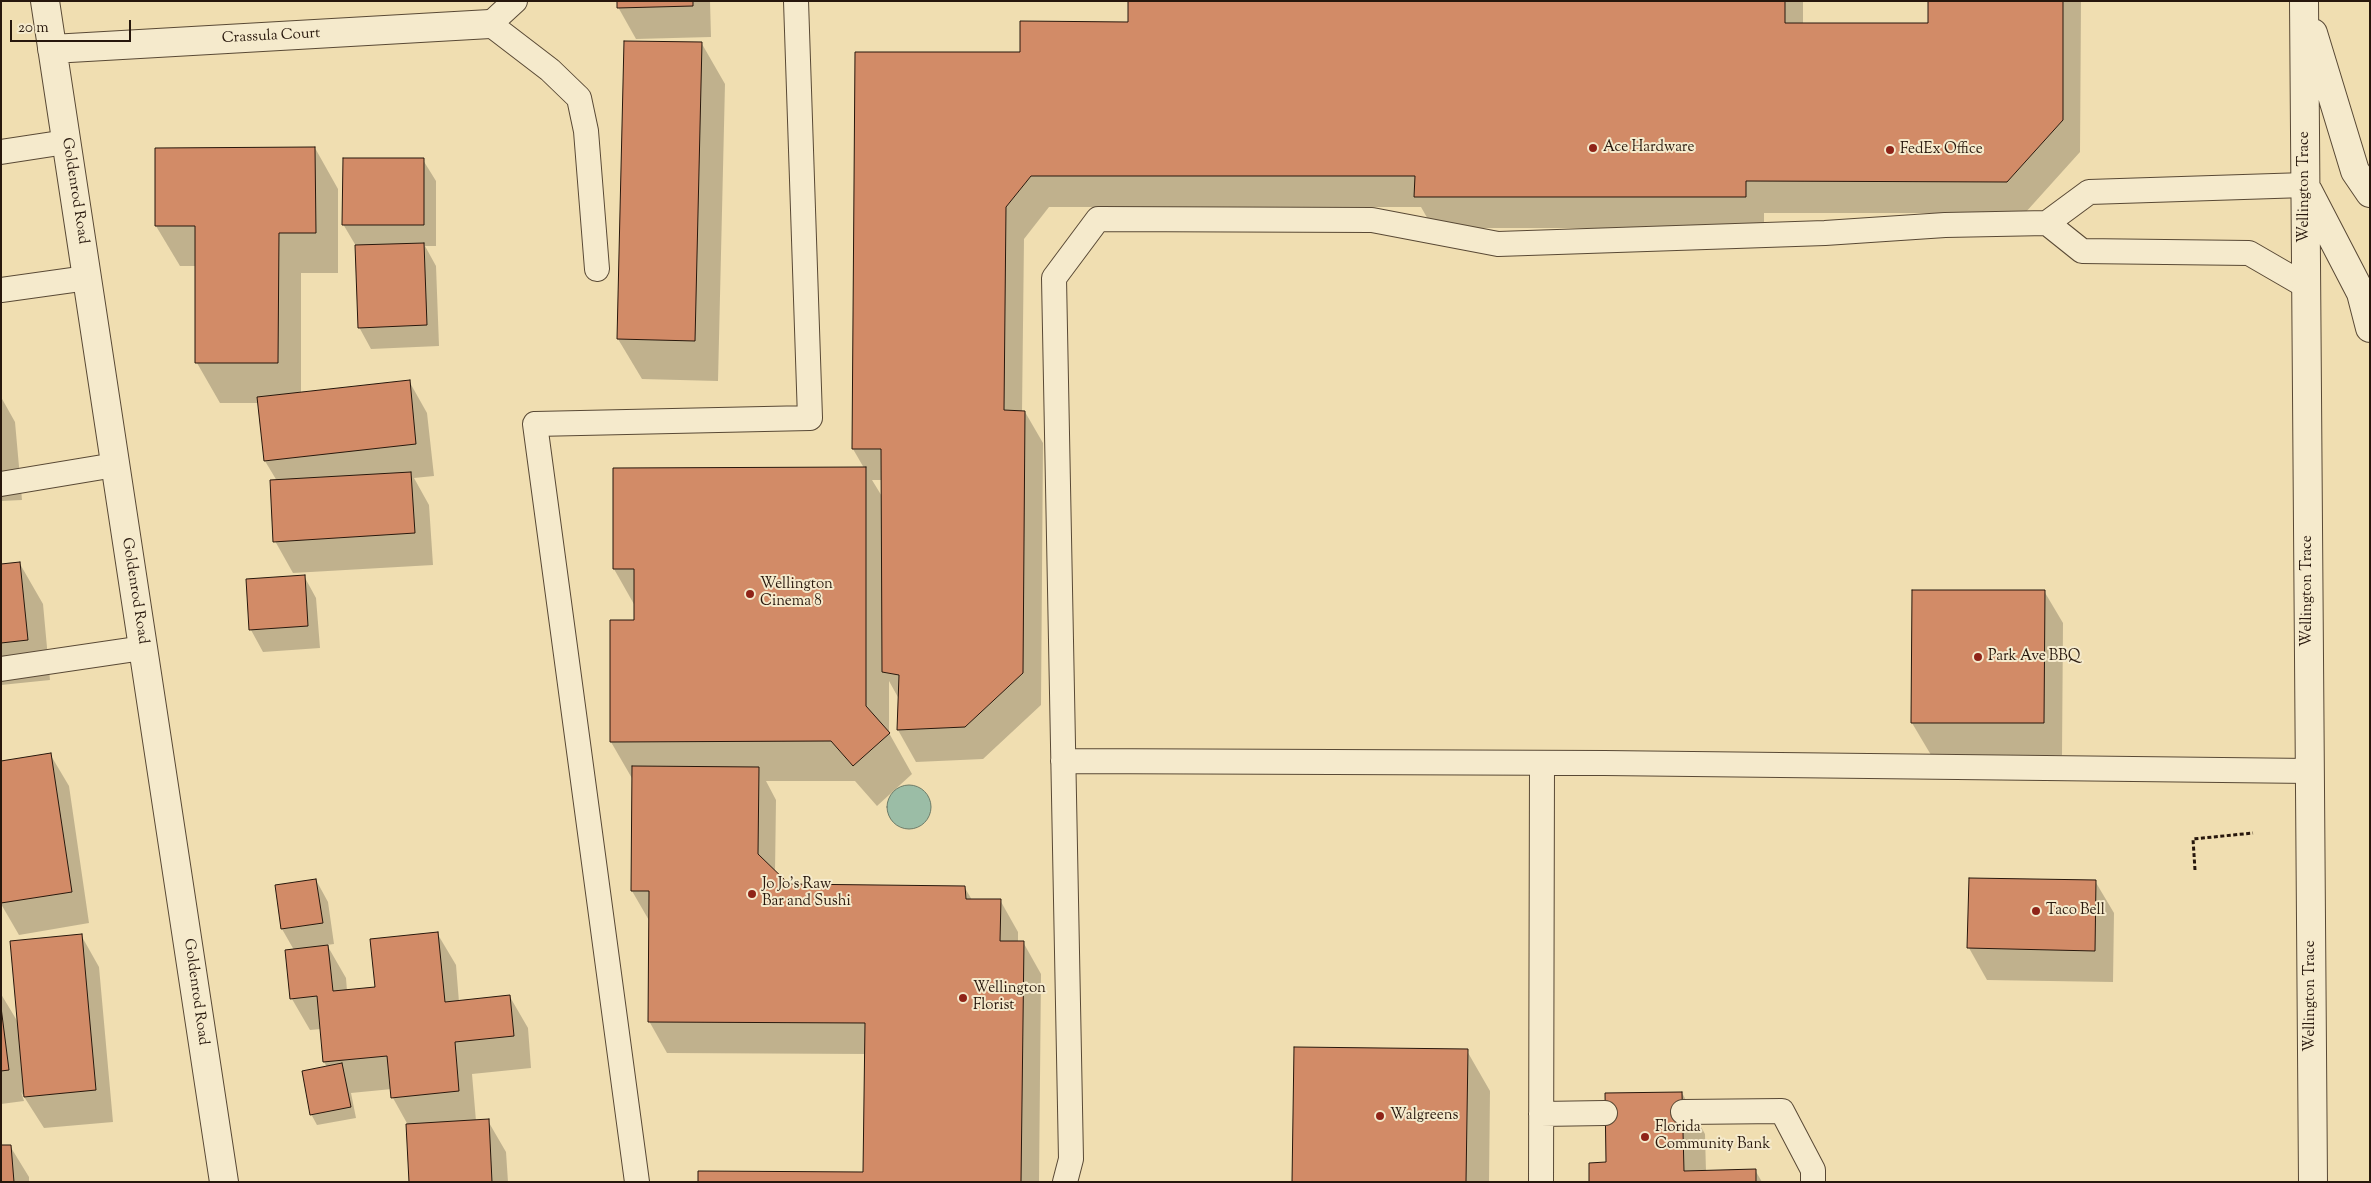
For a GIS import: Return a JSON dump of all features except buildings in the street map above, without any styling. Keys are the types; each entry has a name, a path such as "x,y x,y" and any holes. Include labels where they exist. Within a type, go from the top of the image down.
{"street":[{"name":"Goldenrod Road","path":"45,1 224,1182"},
{"name":"Wellington Trace","path":"2304,3 2312,1182"},
{"path":"2304,3 2355,172 2370,193"},
{"name":"Crassula Court","path":"52,49 490,24"},
{"path":"2305,185 2360,293 2370,328"}],"lane":[{"path":"516,1 490,24 550,70 579,98 586,131 597,269"},
{"path":"637,1182 535,424 810,418 796,1"},
{"path":"1,152 66,142"},
{"path":"1065,1182 1070,1159 1054,278 1098,219 1372,220 1498,244 1825,233 1945,225 2047,224 2089,192 2305,185"},
{"path":"2047,224 2082,251 2249,252 2306,286"},
{"path":"1,290 87,278"},
{"path":"1,484 115,465"},
{"path":"1,669 143,648"},
{"path":"1063,761 1542,763 2310,771"},
{"path":"1540,1182 1542,763"},
{"path":"1683,1112 1782,1111 1813,1170 1813,1182"},
{"path":"1541,1114 1605,1112"},
{"path":"1070,1159 1080,1182"}],"path":[{"path":"2194,870 2193,839 2253,833"}],"shaded area":[{"path":"913,785 925,791 930,798 930,816 925,823 918,828 905,829 893,823 888,816 887,803 893,791 900,786"}],"place":[{"name":"Ace Hardware","path":"1593,148"},
{"name":"FedEx Office","path":"1890,150"},
{"name":"Wellington Cinema 8","path":"750,594"},
{"name":"Park Ave BBQ","path":"1978,657"},
{"name":"Jo Jo's Raw Bar and Sushi","path":"752,894"},
{"name":"Taco Bell","path":"2036,911"},
{"name":"Wellington Florist","path":"963,998"},
{"name":"Walgreens","path":"1380,1116"},
{"name":"Florida Community Bank","path":"1645,1137"}]}
